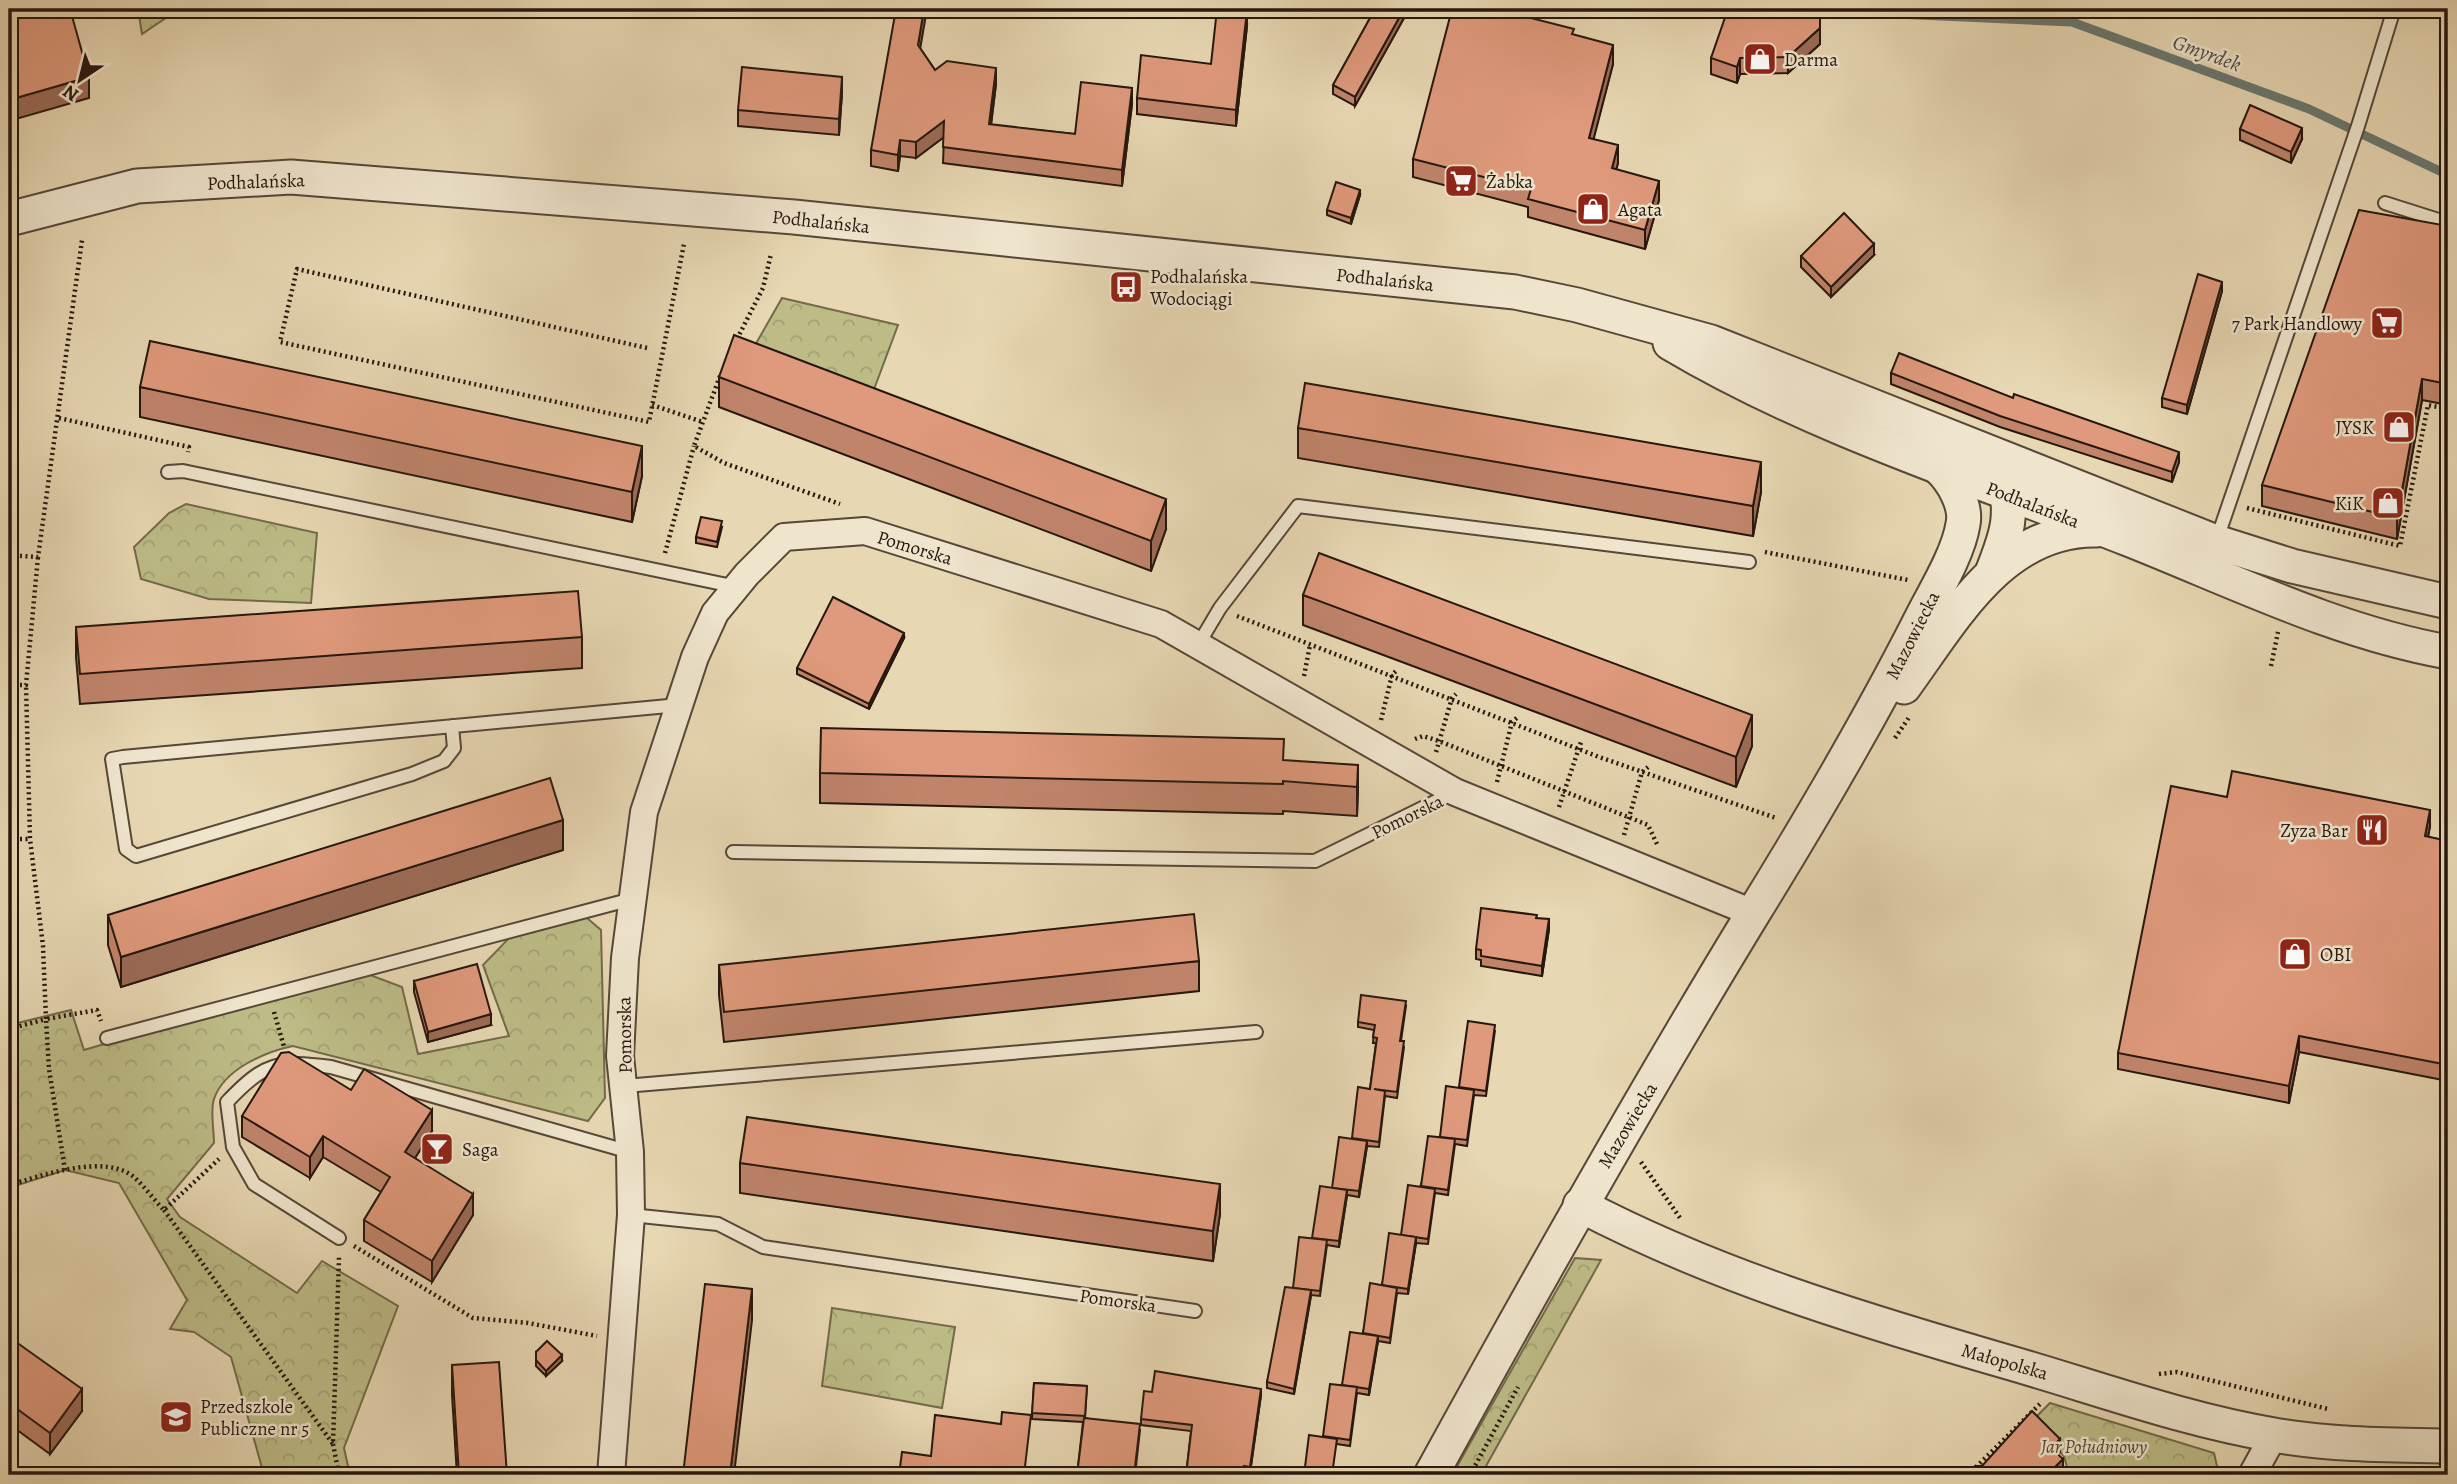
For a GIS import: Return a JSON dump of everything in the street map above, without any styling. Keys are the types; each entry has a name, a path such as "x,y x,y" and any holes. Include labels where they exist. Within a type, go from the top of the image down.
{"street":[{"name":"Podhalańska","path":"9,219 137,186 291,177 794,217 1515,292 1711,342 2216,542 2292,566 2448,602"},
{"name":"Podhalańska","path":"1632,320 1732,380 1939,468 2102,530 2283,605 2350,627 2448,652"},
{"name":"Mazowiecka","path":"1832,781 1993,570 2008,531 2008,495 2002,467 1983,449"},
{"path":"1939,468 1948,477 1960,502 1964,523 2023,484 2059,478"},
{"name":"Mazowiecka","path":"1431,1475 1580,1205 1832,781 1897,666 1936,588 1964,523"},
{"name":"Mazowiecka","path":"1993,570 2033,544 2061,533 2102,530"},
{"name":"Pomorska","path":"611,1475 631,1215 630,1152 620,1056 625,958 644,812 715,612 784,537 865,531 1161,624 1376,742 1455,792 1753,913"},
{"name":"Małopolska","path":"1580,1205 1687,1256 1857,1316 2186,1415 2274,1435 2329,1442 2448,1446"},
{"path":"2252,1475 2274,1435"}],"lane":[{"path":"2216,542 2351,147 2394,9"},
{"path":"2385,203 2448,223"},
{"path":"168,472 183,471 737,587"},
{"path":"1198,645 1220,608 1298,506 1749,562"},
{"path":"452,726 454,748 444,761 412,774 136,856 126,849 112,759 452,726 680,705"},
{"name":"Pomorska","path":"733,852 1315,861 1455,792"},
{"path":"107,1038 632,899"},
{"name":"Pomorska","path":"625,1086 1256,1032"},
{"path":"339,1238 254,1184 233,1147 227,1102 253,1075 288,1061 331,1067 630,1152"},
{"name":"Pomorska","path":"631,1215 718,1224 763,1247 1195,1311"}],"path":[{"path":"65,1170 49,1069 43,946 30,839 26,685 38,557 82,240"},
{"path":"647,348 297,269 281,342 649,422 684,244"},
{"path":"735,342 762,288 771,254"},
{"path":"660,571 694,446 724,364"},
{"path":"652,405 703,422"},
{"path":"2250,509 2400,546 2428,405 2448,409"},
{"path":"59,418 189,447 183,471"},
{"path":"694,446 724,463 848,507"},
{"path":"1749,562 1765,552 1910,580"},
{"path":"9,555 38,557"},
{"path":"1230,622 1234,615 1394,673 1576,748 1780,820 1775,829"},
{"path":"2271,666 2279,630"},
{"path":"1394,673 1376,742 1395,746 1423,736 1439,741 1648,825 1658,846"},
{"path":"9,685 26,685"},
{"path":"1429,777 1454,696"},
{"path":"1888,749 1911,714"},
{"path":"1490,808 1512,722 1518,717"},
{"path":"1552,831 1576,748 1581,742"},
{"path":"1618,856 1643,772 1648,767"},
{"path":"9,839 30,839"},
{"path":"270,995 288,1061"},
{"path":"9,1029 97,1010 107,1038"},
{"path":"163,1210 233,1147"},
{"path":"1647,1150 1640,1161 1685,1226"},
{"path":"9,1185 65,1170 105,1166 133,1175 163,1210 333,1444"},
{"path":"339,1475 333,1444 339,1238 473,1318 528,1323 623,1341"},
{"path":"1469,1475 1519,1384"},
{"path":"1968,1475 2036,1406"}],"green space":[{"path":"138,9 179,9 142,34"},
{"path":"782,298 898,325 873,392 754,347"},
{"path":"186,504 317,533 311,603 209,599 141,579 134,547 169,513"},
{"path":"581,913 601,930 605,1098 588,1121 293,1046 258,1057 236,1071 219,1088 212,1109 214,1143 167,1199 180,1217 297,1293 322,1261 398,1306 344,1448 350,1475 264,1475 231,1357 194,1332 170,1329 187,1300 119,1183 65,1170 9,1188 9,1025 71,1010 84,1050 357,970 402,987 418,1054 509,1036 483,965 514,933"},
{"path":"1575,1258 1601,1260 1481,1475 1452,1475"},
{"path":"832,1308 955,1327 942,1408 822,1386"},
{"name":"Jar Południowy","path":"2050,1403 2214,1453 2219,1475 2069,1475 2064,1456 2030,1423"}],"building":[{"path":"9,9 70,9 89,77 9,100"},
{"path":"896,9 924,9 918,45 935,70 947,61 996,68 989,124 1075,134 1081,82 1132,88 1122,170 943,147 944,121 916,142 900,140 898,155 871,150"},
{"path":"1217,9 1247,10 1236,110 1137,98 1141,55 1211,64"},
{"path":"1375,9 1404,9 1355,97 1333,85"},
{"path":"1452,9 1495,9 1574,29 1572,34 1613,45 1589,138 1618,145 1612,168 1659,181 1645,230 1528,199 1531,189 1413,159"},
{"name":"Darma","path":"1728,9 1820,9 1820,28 1788,57 1740,58 1737,67 1711,58"},
{"path":"742,67 842,77 839,119 738,110"},
{"path":"2250,105 2302,128 2291,152 2240,129"},
{"path":"1336,182 1360,190 1351,218 1327,210"},
{"name":"7 Park Handlowy","path":"2359,210 2448,226 2448,384 2422,379 2397,518 2262,485"},
{"path":"1844,213 1874,244 1831,287 1801,256"},
{"path":"2198,274 2222,282 2187,405 2162,398"},
{"path":"734,335 1166,499 1151,541 719,377"},
{"path":"150,341 642,446 632,492 140,387"},
{"path":"1899,353 2013,398 2014,394 2179,452 2172,472 2000,416 1891,373"},
{"path":"1305,383 1761,462 1753,506 1298,428"},
{"path":"701,517 722,521 717,542 696,537"},
{"path":"1319,553 1752,715 1736,757 1303,595"},
{"path":"578,591 582,637 80,674 76,627"},
{"path":"833,597 904,633 869,704 797,668"},
{"path":"821,728 1284,739 1283,760 1358,765 1357,787 1283,781 1283,784 820,773"},
{"name":"OBI","path":"2232,771 2430,810 2425,836 2448,841 2448,1065 2299,1036 2289,1086 2118,1053 2171,786 2227,797"},
{"path":"550,778 563,820 121,957 108,915"},
{"path":"1481,908 1549,919 1542,966 1481,956 1481,950 1476,949"},
{"path":"1194,914 1199,961 724,1012 719,965"},
{"path":"477,964 491,1014 428,1032 414,981"},
{"path":"1361,995 1406,1001 1397,1092 1374,1089 1385,1091 1379,1142 1352,1138 1358,1087 1370,1089 1377,1038 1373,1037 1375,1025 1358,1022"},
{"path":"1468,1021 1495,1025 1486,1091 1459,1087"},
{"path":"289,1052 351,1090 364,1069 432,1110 405,1152 473,1194 432,1261 364,1220 390,1177 323,1136 310,1157 242,1116 281,1053"},
{"path":"1446,1086 1474,1090 1467,1140 1440,1137"},
{"path":"747,1117 1220,1184 1213,1231 740,1163"},
{"path":"1428,1136 1455,1139 1448,1190 1421,1186"},
{"path":"1339,1137 1367,1141 1359,1191 1332,1188"},
{"path":"1408,1185 1435,1189 1428,1239 1401,1235"},
{"path":"1320,1186 1347,1190 1339,1241 1312,1238"},
{"path":"1389,1233 1416,1237 1408,1289 1382,1285"},
{"path":"1299,1237 1327,1240 1320,1291 1293,1288"},
{"path":"1370,1283 1397,1288 1390,1338 1363,1333"},
{"path":"705,1284 752,1289 730,1475 683,1475"},
{"path":"1285,1287 1311,1290 1294,1389 1267,1382"},
{"path":"1350,1332 1378,1336 1369,1389 1342,1385"},
{"path":"9,1337 82,1389 50,1433 9,1403"},
{"path":"547,1341 562,1355 546,1371 536,1360 536,1352"},
{"path":"499,1362 507,1475 459,1475 452,1365"},
{"path":"1155,1371 1261,1389 1250,1467 1244,1466 1243,1475 1186,1475 1192,1425 1141,1419 1144,1391 1152,1392"},
{"path":"1034,1383 1087,1386 1085,1416 1032,1413"},
{"path":"1330,1384 1357,1387 1350,1440 1323,1436"},
{"path":"2032,1411 2060,1439 2051,1448 2063,1459 2047,1475 1967,1475 1975,1466 1982,1466"},
{"path":"1002,1412 1031,1415 1024,1475 899,1475 902,1452 931,1456 935,1415 1001,1424"},
{"path":"1084,1418 1140,1424 1134,1475 1077,1475"},
{"path":"1309,1435 1337,1439 1332,1475 1304,1475"},
{"path":"2331,1468 2343,1475 2326,1475"}],"waterway":[{"name":"Gmyrdek","path":"1563,9 1581,13 1739,10"},
{"name":"Gmyrdek","path":"1809,10 2072,22 2309,109 2448,175"}],"place":[{"name":"Darma","path":"1760,59"},
{"name":"Żabka","path":"1461,181"},
{"name":"Agata","path":"1593,209"},
{"name":"Podhalańska Wodociągi","path":"1126,287"},
{"name":"7 Park Handlowy","path":"2387,323"},
{"name":"JYSK","path":"2399,427"},
{"name":"KiK","path":"2388,503"},
{"name":"Zyza Bar","path":"2372,830"},
{"name":"OBI","path":"2295,954"},
{"name":"Saga","path":"437,1149"},
{"name":"Przedszkole Publiczne nr 5","path":"176,1417"}]}
